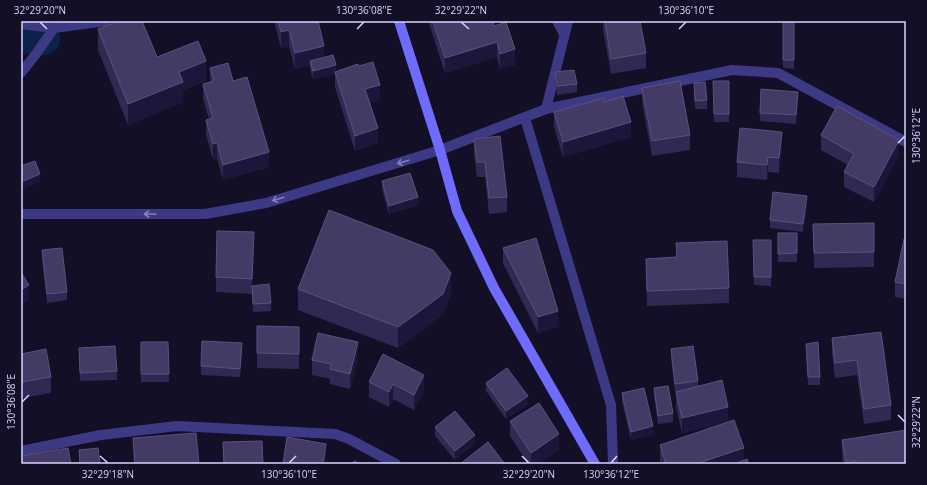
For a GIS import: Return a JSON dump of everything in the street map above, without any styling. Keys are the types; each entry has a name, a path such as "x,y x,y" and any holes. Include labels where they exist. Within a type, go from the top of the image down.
{"street":[{"path":"21,24 54,28 106,21"},
{"path":"399,21 458,211 494,288 595,464"},
{"path":"557,21 564,34"},
{"path":"546,109 568,21"},
{"path":"21,73 54,28"},
{"path":"21,214 205,214 266,203 440,150 546,109 732,70 778,73 906,142"},
{"path":"525,118 611,405 614,464"},
{"path":"21,451 101,435 177,426 336,434 349,439 396,464"}],"building":[{"path":"119,21 142,21 157,57 198,41 206,61 179,72 183,82 128,104 98,29"},
{"path":"278,21 318,21 324,46 295,53 289,30 281,32"},
{"path":"433,21 493,21 494,26 506,22 515,49 500,54 497,42 445,58"},
{"path":"605,21 640,21 646,53 611,59"},
{"path":"783,21 794,21 794,60 783,60"},
{"path":"333,55 336,65 313,71 310,61"},
{"path":"373,62 380,85 365,89 378,128 355,136 335,72 358,64 359,66"},
{"path":"228,63 233,81 247,77 269,152 223,165 217,143 213,144 206,120 213,118 203,84 214,81 210,68"},
{"path":"574,70 577,84 557,86 555,72"},
{"path":"680,81 690,135 652,141 642,88"},
{"path":"713,81 729,81 729,114 714,114"},
{"path":"705,82 707,100 695,101 694,83"},
{"path":"761,89 798,92 796,115 760,113"},
{"path":"623,96 631,122 563,142 554,112 604,98 605,102"},
{"path":"837,106 899,140 874,187 844,172 854,154 821,135"},
{"path":"740,128 782,132 779,158 768,157 767,165 737,162"},
{"path":"500,136 507,197 489,198 485,162 477,162 474,139"},
{"path":"35,161 40,174 21,182 21,166"},
{"path":"410,173 418,197 389,206 382,181"},
{"path":"773,192 807,196 803,224 770,220"},
{"path":"329,210 433,250 451,273 443,294 398,327 298,289"},
{"path":"874,223 874,252 814,253 813,224"},
{"path":"217,231 254,232 252,279 216,277"},
{"path":"778,233 797,233 797,253 778,254"},
{"path":"536,238 558,311 538,317 503,248"},
{"path":"904,239 906,239 906,284 895,282"},
{"path":"753,240 771,240 771,277 754,277"},
{"path":"727,241 729,288 647,291 646,259 677,257 676,243"},
{"path":"62,248 67,292 47,294 42,250"},
{"path":"21,272 29,285 21,290"},
{"path":"269,284 271,303 253,304 252,286"},
{"path":"257,326 299,327 299,354 257,353"},
{"path":"881,332 891,405 864,409 857,360 835,363 832,338"},
{"path":"318,333 358,342 350,374 330,369 331,364 312,360"},
{"path":"202,341 242,343 240,369 201,366"},
{"path":"141,342 168,342 169,374 141,374"},
{"path":"818,342 820,377 808,377 806,344"},
{"path":"115,346 117,371 80,373 79,348"},
{"path":"693,346 698,381 675,384 671,349"},
{"path":"46,349 51,377 21,382 21,354"},
{"path":"383,354 424,375 414,395 393,384 389,392 369,382"},
{"path":"507,368 528,396 506,411 486,383"},
{"path":"722,380 728,407 682,418 676,392"},
{"path":"668,386 673,413 658,416 654,388"},
{"path":"644,388 653,426 631,432 622,393"},
{"path":"539,403 559,434 531,453 510,421"},
{"path":"455,411 475,435 455,451 435,427"},
{"path":"734,420 744,448 696,464 666,464 660,445"},
{"path":"906,430 906,464 856,464 856,461 846,463 842,440"},
{"path":"196,433 199,464 135,464 133,438"},
{"path":"287,437 326,444 323,464 283,464"},
{"path":"262,441 263,464 224,464 223,442"},
{"path":"488,442 505,464 460,464"},
{"path":"68,448 71,464 21,464 21,456"},
{"path":"98,448 100,464 80,464 79,450"},
{"path":"747,459 749,464 734,464"},
{"path":"354,461 361,464 353,464"}],"waterway":[{"path":"21,37 44,39"}]}
